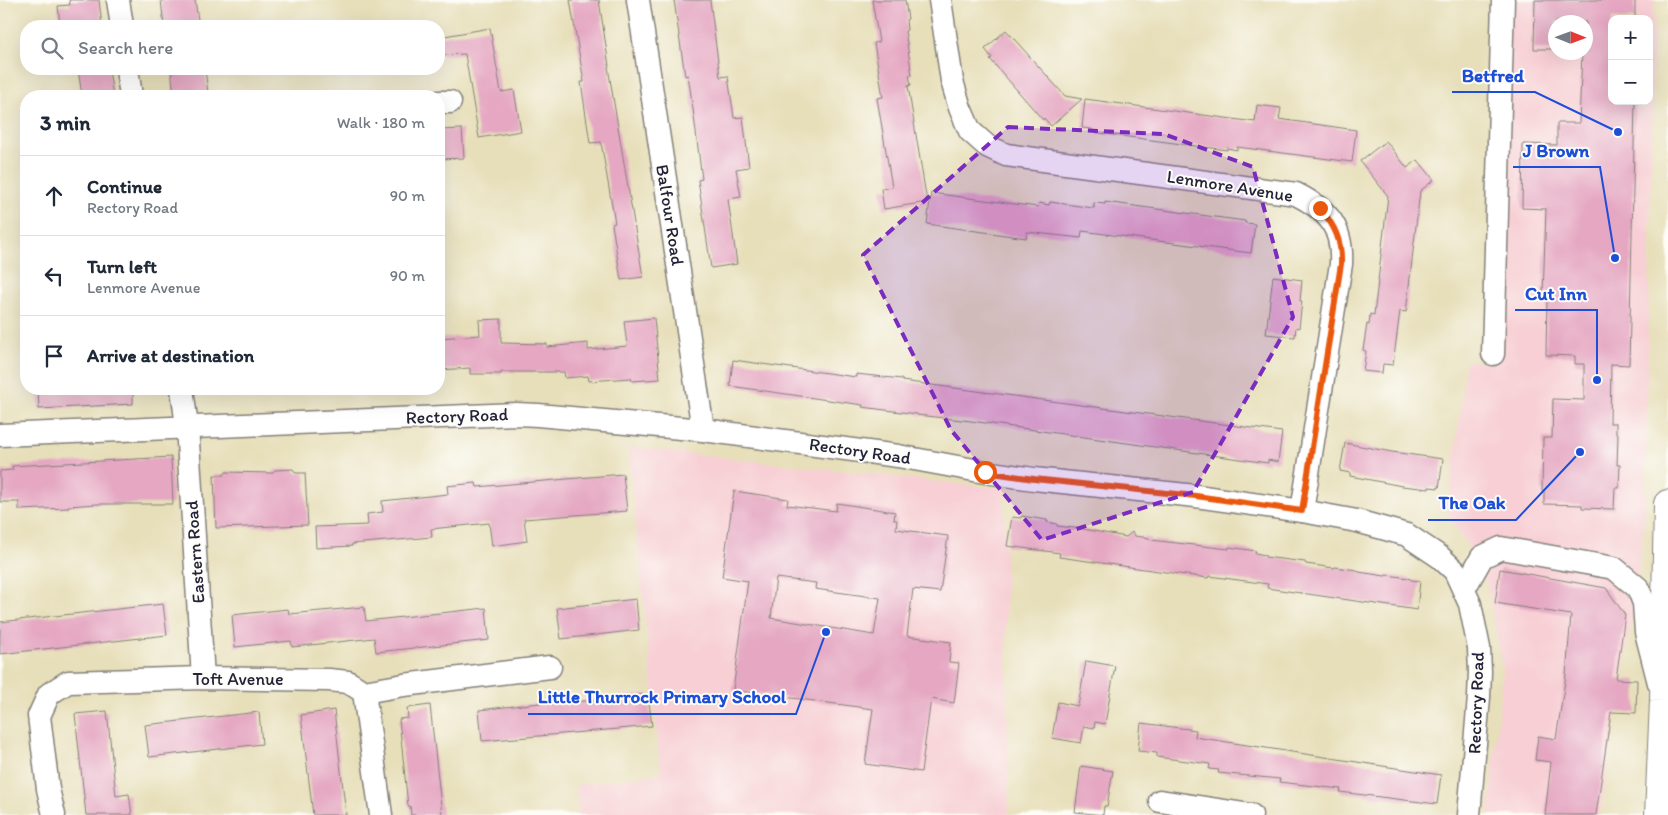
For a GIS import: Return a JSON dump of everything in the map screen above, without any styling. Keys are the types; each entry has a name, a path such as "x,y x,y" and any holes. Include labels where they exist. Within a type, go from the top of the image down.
{"main road":[{"path":"1659,815 1664,701 1668,504"}],"street":[{"path":"118,0 121,20"},
{"name":"Balfour Road","path":"638,0 703,430"},
{"name":"Lenmore Avenue","path":"940,0 952,81 960,108 970,131 987,146 1006,155 1296,194 1320,208 1329,218 1340,240 1342,251 1341,264 1302,511"},
{"path":"1493,354 1503,0"},
{"path":"128,75 130,90"},
{"name":"Eastern Road","path":"183,395 187,426 203,678"},
{"name":"Rectory Road","path":"0,435 516,414 703,430 898,456 1034,479 1196,496 1357,521 1407,535 1455,571 1464,588 1475,625 1479,648 1480,672 1469,815"},
{"path":"1464,588 1482,557 1501,548 1614,568 1638,588 1644,603 1646,632 1664,701"},
{"path":"381,815 364,692 404,685 550,667"},
{"name":"Toft Avenue","path":"54,815 48,789 39,716 49,694 68,682 203,678 329,680 348,682 364,692"},
{"path":"1160,801 1250,815"}],"highlighted area":[{"path":"1008,127 1164,134 1253,167 1293,317 1193,492 1042,540 951,430 863,255"}],"shaded area":[{"path":"1498,0 1654,0 1653,57 1653,15 1608,15 1608,105 1652,105 1645,512 1634,605 1600,815 1489,815 1503,668 1487,585 1470,549 1448,514 1466,361 1488,362"},
{"path":"628,447 1004,489 1009,815 578,815 576,785 661,774"}],"building":[{"path":"69,0 99,0 101,20 59,20 58,6 70,5"},
{"path":"161,0 195,0 198,20 163,20"},
{"path":"570,0 599,0 608,67 643,277 621,280 612,224 615,223 601,142 590,143 581,82 584,82"},
{"path":"674,0 710,0 720,77 728,76 734,118 743,117 749,167 736,169 741,197 728,199 737,264 711,268 698,180 702,179 693,109 688,75 685,76"},
{"path":"872,0 905,0 908,19 906,20 907,30 905,31 912,75 909,75 911,85 908,86 927,202 884,209 881,189 892,187 877,98 883,97 874,43 879,42"},
{"path":"1535,0 1635,0 1635,15 1608,15 1608,105 1635,105 1629,365 1611,364 1610,423 1616,423 1616,434 1618,434 1617,465 1620,465 1619,488 1615,488 1614,509 1582,508 1582,505 1544,504 1544,491 1542,491 1543,438 1552,438 1553,399 1584,400 1584,364 1575,364 1575,356 1546,355 1547,297 1543,296 1546,209 1522,208 1523,144 1557,145 1557,123 1579,123 1582,60 1593,60 1593,15 1548,15 1548,49 1534,49"},
{"path":"490,28 501,92 514,90 521,131 479,138 465,54 445,55 445,36"},
{"path":"1006,30 1065,96 1082,99 1051,126 1044,118 1043,120 990,59 992,58 985,49"},
{"path":"79,75 110,75 112,90 81,90"},
{"path":"172,75 206,75 208,90 173,90"},
{"path":"1085,99 1255,122 1257,105 1281,108 1279,119 1356,130 1352,162 1237,147 1237,150 1227,148 1227,150 1091,132 1092,129 1082,128"},
{"path":"462,129 464,158 445,159 445,130"},
{"path":"1386,141 1407,168 1418,160 1434,180 1420,191 1406,312 1400,311 1393,365 1383,364 1382,373 1363,371 1366,351 1363,350 1370,314 1374,315 1388,196 1360,161"},
{"path":"931,193 1038,207 1039,203 1049,205 1050,202 1094,208 1094,203 1105,204 1105,202 1245,221 1245,223 1255,224 1251,253 1082,231 1081,238 1027,232 1026,238 927,224"},
{"path":"1273,276 1302,280 1299,328 1296,327 1295,337 1266,334"},
{"path":"654,318 660,379 632,381 631,378 589,381 588,376 565,378 564,372 470,374 470,368 445,370 445,338 480,335 479,320 501,319 501,343 547,344 547,347 588,343 588,350 627,346 624,321"},
{"path":"733,360 856,377 856,374 902,379 902,381 1282,432 1278,462 1268,460 1268,463 917,415 862,407 863,405 730,386"},
{"path":"38,395 133,395 133,404 39,409"},
{"path":"1345,443 1443,459 1439,488 1429,487 1429,489 1402,486 1350,476 1350,473 1340,471"},
{"path":"171,457 173,504 97,504 68,506 68,508 19,510 19,502 0,502 0,471 13,470 12,466"},
{"path":"293,469 296,473 305,473 308,525 216,528 214,475 224,475 226,472 272,473 275,470"},
{"path":"623,474 627,511 524,519 527,541 492,546 489,523 431,529 432,537 316,548 315,527 368,525 367,514 383,512 382,501 448,494 447,486 476,483 477,487"},
{"path":"734,491 788,499 787,505 836,511 837,503 895,512 894,520 897,520 896,529 948,536 940,592 913,589 907,636 951,642 949,662 959,663 954,703 931,699 921,772 865,764 873,709 733,690 748,581 722,577","holes":["776,578 816,583 815,589 880,598 874,635 771,618"]},
{"path":"1021,516 1047,520 1047,522 1057,524 1057,526 1126,537 1132,532 1135,536 1151,540 1229,549 1229,547 1256,551 1255,553 1265,555 1265,557 1409,578 1420,581 1417,610 1267,588 1268,584 1209,576 1208,578 1059,557 1060,553 1007,546 1012,517 1021,518"},
{"path":"1500,569 1606,588 1625,615 1616,679 1637,680 1636,713 1611,712 1596,815 1545,815 1551,762 1535,760 1538,736 1556,739 1566,675 1571,615 1495,603"},
{"path":"636,599 639,630 561,639 557,608"},
{"path":"163,604 167,635 0,654 0,622"},
{"path":"364,607 366,621 486,608 489,640 376,652 374,638 292,647 291,641 235,647 232,615 288,609 289,614"},
{"path":"1086,661 1115,666 1105,724 1095,722 1094,728 1084,726 1081,743 1052,738 1058,702 1078,706"},
{"path":"648,694 652,726 482,741 479,710 557,701 557,704"},
{"path":"430,705 442,815 411,815 410,806 408,806 399,719 408,718 407,708"},
{"path":"334,710 346,815 313,815 301,715"},
{"path":"107,711 116,796 129,794 132,815 86,815 75,714"},
{"path":"259,712 262,744 149,757 145,725"},
{"path":"1141,723 1196,730 1195,737 1441,775 1437,804 1340,792 1341,789 1279,782 1280,779 1218,773 1219,770 1209,769 1210,764 1157,757 1157,753 1138,751"},
{"path":"1081,766 1113,771 1107,806 1104,806 1103,815 1075,812"}],"place":[{"name":"Betfred","path":"1618,132"},
{"name":"J Brown","path":"1615,258"},
{"name":"Cut Inn","path":"1597,380"},
{"name":"The Oak","path":"1580,452"},
{"name":"Little Thurrock Primary School","path":"826,632"}],"route":[{"path":"985,472 1196,496 1302,511 1342,251 1336,230 1320,208"}]}
